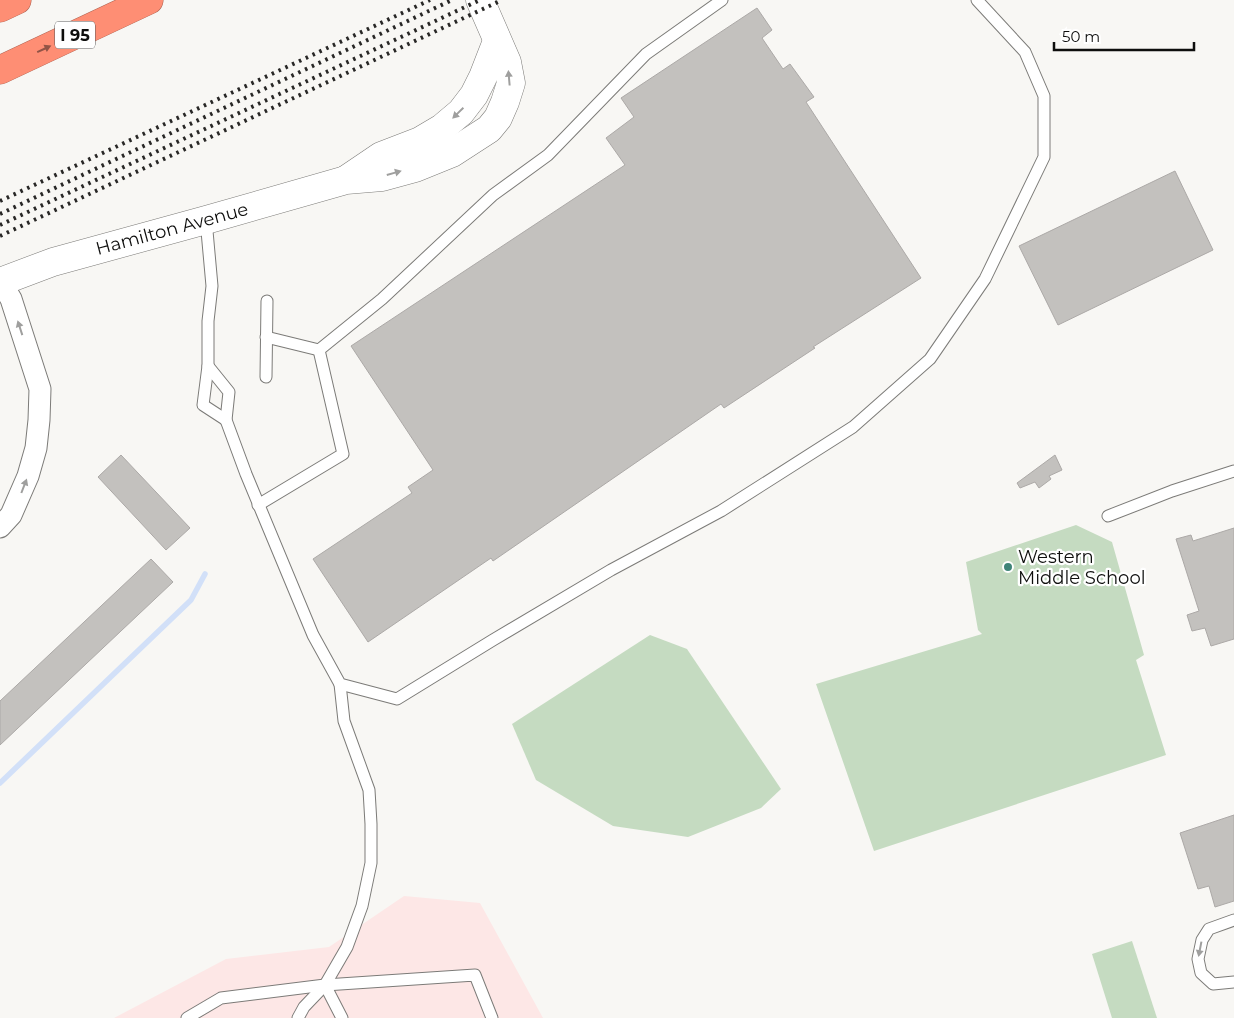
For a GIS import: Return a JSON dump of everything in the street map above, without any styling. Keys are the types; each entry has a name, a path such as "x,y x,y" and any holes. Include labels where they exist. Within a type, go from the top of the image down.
{"highway":[{"path":"0,8 17,0"},
{"name":"I 95","path":"0,70 149,0"}],"main road":[{"name":"Hamilton Avenue","path":"0,282 53,262 346,180 382,177 415,168 452,153 488,129 498,118 511,83 507,62 480,0"}],"street":[{"path":"0,282 11,299 40,389 36,448 28,476 11,515 0,527"}],"lane":[{"path":"319,350 382,299 493,195 548,155 646,54 722,0"},
{"path":"340,684 396,699 611,570 720,511 853,427 930,359 985,279 1044,157 1044,96 1025,52 977,0"},
{"path":"206,220 212,286 208,321 208,366 203,405 226,420"},
{"path":"266,301 266,377"},
{"path":"266,337 319,350"},
{"path":"258,505 343,454 319,350"},
{"path":"208,366 229,392 226,420 258,505 313,635 340,684 344,721 369,790 371,863 362,906 347,947 325,985 304,1007 298,1018"},
{"path":"1108,516 1172,491 1234,471"},
{"path":"1234,920 1209,929 1202,940 1198,959 1201,973 1213,984 1234,982"},
{"path":"187,1018 221,998 325,985 475,975 492,1018"},
{"path":"325,985 342,1018"}],"shaded area":[{"path":"404,896 480,903 543,1018 114,1018 226,959 329,947"}],"green space":[{"path":"1076,525 1112,542 1144,655 1136,660 1166,755 874,851 816,684 982,634 978,630 966,562"},
{"path":"650,635 687,649 781,789 761,808 688,837 613,826 536,780 512,724"},
{"path":"1132,941 1157,1018 1112,1018 1092,954"}],"building":[{"path":"757,8 772,30 762,38 783,69 790,64 814,97 806,102 921,278 813,347 815,348 724,408 721,404 493,561 491,558 368,642 313,559 412,493 408,487 433,470 351,346 625,165 606,138 634,117 621,98"},
{"path":"1175,171 1213,250 1058,325 1019,246"},
{"path":"121,455 190,528 166,550 98,477"},
{"path":"1055,455 1062,470 1049,476 1051,479 1039,488 1035,482 1020,488 1017,483"},
{"path":"1234,528 1234,639 1211,646 1205,628 1192,631 1187,615 1199,611 1176,539 1191,535 1193,541"},
{"path":"151,559 173,582 0,745 0,701"},
{"path":"1234,815 1234,901 1215,907 1209,886 1198,889 1180,833"}],"waterway":[{"path":"0,783 191,600 205,574"}],"railway":[{"path":"0,201 430,0"},
{"path":"0,214 452,0"},
{"path":"0,225 480,0"},
{"path":"0,236 502,0"}],"place":[{"name":"Western Middle School","path":"1008,567"}]}
